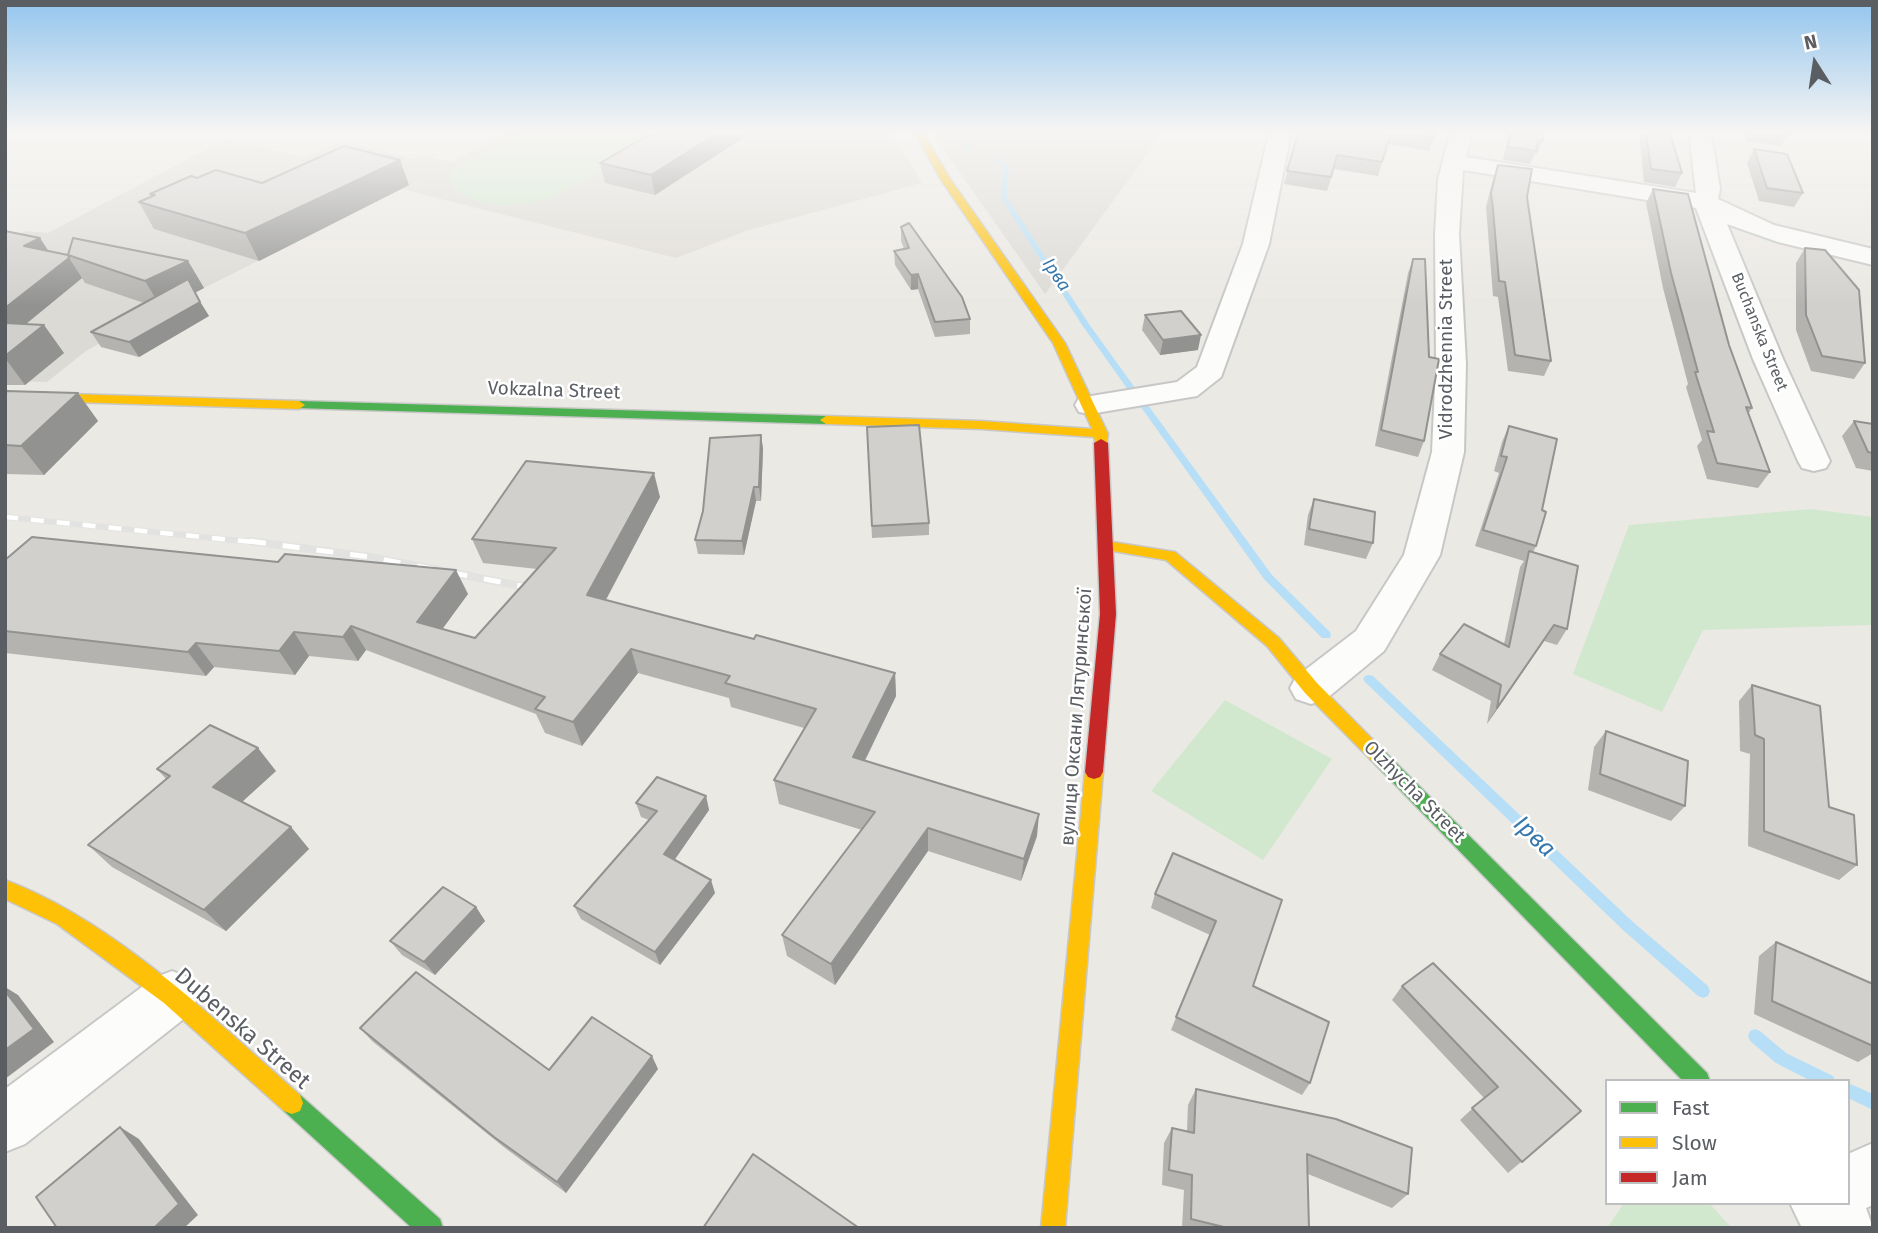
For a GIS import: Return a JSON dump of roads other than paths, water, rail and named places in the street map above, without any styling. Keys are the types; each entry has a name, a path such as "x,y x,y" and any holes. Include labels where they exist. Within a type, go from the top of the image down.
{"main road":[{"name":"вулиця Оксани Лятуринської","path":"953,191 1059,343 1090,405 1101,434 1108,614 1053,1228"},
{"name":"Vokzalna Street","path":"5,396 981,425 1101,434"},
{"name":"Olzhycha Street","path":"1106,546 1170,556 1273,642 1311,688 1697,1079"},
{"name":"Dubenska Street","path":"5,889 64,917 172,996 432,1228"}],"street":[{"path":"1090,405 1186,390 1210,371 1256,244 1268,191"},
{"name":"Vidrodzhennia Street","path":"1311,688 1370,641 1422,555 1448,452 1451,364 1447,234 1449,191"},
{"path":"1653,191 1706,202 1726,217 1758,229 1873,257"},
{"name":"Buchanska Street","path":"1708,191 1706,202 1768,359 1814,461"},
{"path":"5,1124 172,996"},
{"path":"1850,1190 1873,1172"}],"waterway":[{"name":"Ірва","path":"1004,191 1004,198 1086,325 1134,392"},
{"name":"Ірва","path":"1142,403 1268,577 1326,635"},
{"name":"Ірва","path":"1369,679 1628,926 1703,991"},
{"name":"Ірва","path":"1755,1036 1781,1058 1824,1079"},
{"name":"Ірва","path":"1850,1091 1873,1102"}],"railway":[{"path":"5,517 262,543"},
{"path":"249,541 370,557 542,590"}]}
